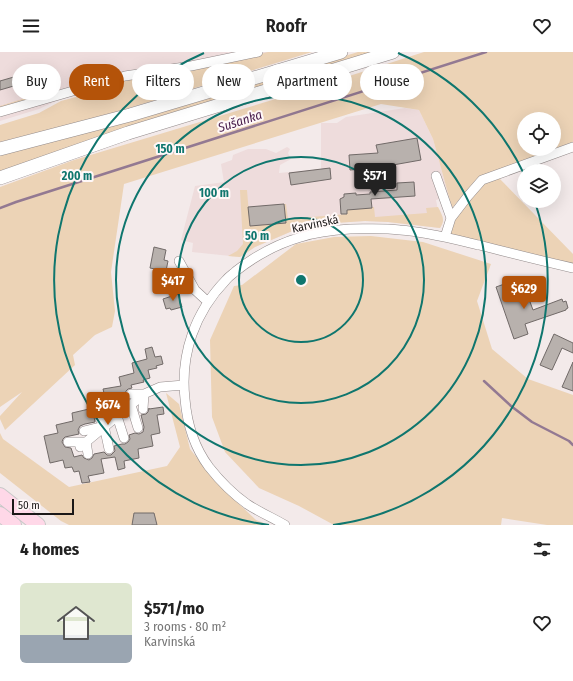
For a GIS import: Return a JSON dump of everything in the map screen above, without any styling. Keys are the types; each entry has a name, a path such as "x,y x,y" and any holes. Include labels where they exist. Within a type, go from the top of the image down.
{"main road":[{"path":"0,149 130,115 341,52"},
{"path":"0,178 128,133 393,52"},
{"path":"0,495 38,525"},
{"path":"0,514 15,525"}],"street":[{"path":"0,112 126,76 191,66 258,52"},
{"path":"445,237 451,218 482,180 573,147"},
{"path":"436,176 451,218"},
{"name":"Karvinská","path":"285,525 248,505 222,483 208,466 193,439 186,414 184,368 187,350 196,323 208,302 227,278 248,261 270,249 301,236 333,230 366,229 399,230 445,237 573,268"},
{"path":"179,261 195,290 208,302"},
{"path":"84,431 117,416 144,394 160,387 184,385"},
{"path":"131,394 144,394"},
{"path":"143,409 144,394"},
{"path":"115,405 131,405"},
{"path":"131,405 138,428"},
{"path":"117,416 124,438"},
{"path":"83,444 102,423"},
{"path":"102,423 109,449"},
{"path":"68,442 83,444"},
{"path":"83,444 88,454"},
{"path":"15,525 22,512"}],"shaded area":[{"path":"0,52 272,52 215,64 202,64 202,67 194,69 194,64 132,64 132,82 124,83 124,64 69,64 69,97 61,99 61,64 12,64 12,100 59,100 39,109 0,121"},
{"path":"268,52 312,52 273,64 263,64 263,67 255,69 255,64 212,64 246,58"},
{"path":"358,52 376,52 339,64 318,64"},
{"path":"424,52 573,52 573,142 561,146 561,112 517,112 517,156 535,156 481,176 452,208 433,139 419,110 381,104 124,184 111,272 115,311 112,327 95,335 73,355 75,365 5,430 0,416 22,392 0,407 0,187 74,160 272,100 352,100 352,75 360,73 360,100 424,100 424,64 387,64"},
{"path":"202,66 202,86 194,88 194,67"},
{"path":"132,78 132,100 156,100 76,123 0,142 0,125 39,113 61,101 69,99 124,100 124,79"},
{"path":"263,81 263,88 255,91 255,83"},
{"path":"202,99 227,100 0,173 0,154"},
{"path":"19,100 30,100 0,109 0,106"},
{"path":"405,108 419,110 433,139 449,197 436,200 441,226 440,228 365,221 320,224 297,229 255,247 240,257 192,252 193,243 181,240 195,186 224,182 221,164 232,160 233,155 248,149 266,149 276,153 287,147 290,149 288,153 291,159 280,165 279,173 321,169 321,123 337,123 346,117"},
{"path":"498,177 517,197 517,208 528,208 573,254 573,264 450,235 453,221 484,183"},
{"path":"240,190 247,190 250,226 286,223 284,204 286,204 288,219 347,214 346,203 357,209 374,207 375,217 427,213 426,208 438,207 443,218 443,222 440,228 365,221 320,224 297,229 255,247 240,257 228,256 237,251 243,244"},
{"path":"371,236 423,242 491,264 477,301 492,349 528,379 573,395 573,525 547,525 502,518 501,525 334,525 299,506 259,488 225,452 212,417 210,340 234,286 242,285 296,244 334,237"},
{"path":"166,393 179,404 190,449 218,484 256,520 269,525 69,525 61,521 0,473 0,433 3,439 69,487 167,466 180,447"}],"building":[{"path":"12,78 12,86 0,90 0,81"},
{"path":"417,138 421,160 376,168 350,170 349,155 378,153 376,145"},
{"path":"330,168 331,179 291,185 289,173"},
{"path":"414,182 415,196 371,199 372,208 347,210 347,214 341,214 340,199 344,197 344,194 370,194 370,192 397,190 397,183"},
{"path":"284,204 286,223 250,226 248,207"},
{"path":"154,247 166,250 164,260 168,261 166,271 150,268"},
{"path":"510,282 515,295 526,291 533,310 562,299 563,302 566,301 568,308 525,324 528,334 514,339 496,287"},
{"path":"178,294 182,307 171,310 170,308 166,309 163,299"},
{"path":"554,334 573,343 573,353 562,348 552,370 540,365"},
{"path":"152,347 155,357 161,356 163,364 156,366 157,368 148,370 150,378 143,380 144,382 131,385 132,388 128,389 125,394 127,398 112,400 109,405 112,410 96,414 94,417 95,422 80,426 78,430 79,434 65,437 62,442 65,447 71,448 74,457 82,455 84,458 89,460 94,454 104,452 107,455 111,455 115,451 114,446 128,442 130,439 129,435 143,432 144,427 141,415 146,414 149,408 163,407 164,414 157,415 160,433 151,435 153,446 138,449 139,458 124,461 125,468 118,470 115,457 101,459 104,473 88,476 90,482 82,483 79,471 74,472 72,467 65,468 63,460 50,463 44,436 58,433 56,425 73,421 72,413 89,409 87,401 105,397 103,389 121,386 119,377 134,373 132,363 147,359 145,349"},
{"path":"573,362 573,391 562,387"},
{"path":"134,513 154,513 157,525 132,525"}],"waterway":[{"name":"Sušanka","path":"0,208 486,52"},
{"path":"484,381 511,406 532,422 569,441 573,445"}]}
